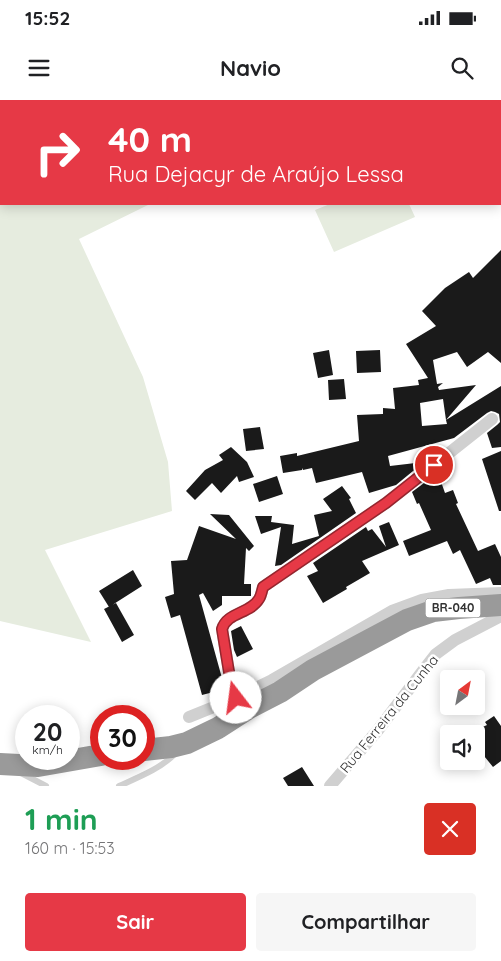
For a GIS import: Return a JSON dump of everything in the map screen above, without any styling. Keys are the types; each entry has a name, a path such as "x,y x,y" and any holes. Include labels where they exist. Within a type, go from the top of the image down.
{"highway":[{"name":"BR-040","path":"155,748 179,745 218,728 250,708 276,686 313,670 407,620 433,612 501,604"},
{"path":"2,764 42,776 90,759"}],"street":[{"path":"236,698 229,672 222,629 227,620 250,608 259,599 263,587 386,503 492,419"},
{"path":"189,717 236,698 276,686 392,611 422,600 449,594 501,593"},
{"name":"Rua Ferreira da Cunha","path":"330,786 378,730 436,654 455,640 501,616"}],"lane":[{"path":"119,786 142,776 170,759 179,745"}],"shaded area":[{"path":"0,205 148,205 79,239 143,377 168,462 172,511 45,550 91,642 0,621"},
{"path":"328,205 409,205 415,217 334,252 315,210"}],"building":[{"path":"501,250 501,363 488,352 467,367 457,352 433,360 437,384 443,383 438,387 439,390 476,385 446,420 501,386 501,447 492,448 487,433 500,422 499,414 491,411 454,438 388,456 390,466 424,462 396,485 369,493 362,472 316,483 312,468 303,470 302,468 302,470 283,473 280,456 297,453 297,456 359,441 357,415 383,414 383,408 395,409 393,388 419,385 418,380 428,378 406,344 436,326 422,311 445,288 469,272 473,278","holes":["443,399 447,424 422,426 420,403"]},
{"path":"329,350 333,375 318,378 313,353"},
{"path":"380,350 381,372 357,373 356,351"},
{"path":"344,379 346,399 329,400 328,380"},
{"path":"260,427 264,449 246,451 243,429"},
{"path":"231,447 247,462 254,477 239,482 237,476 221,493 212,483 195,500 186,491 205,470 223,460 219,455"},
{"path":"501,451 501,511 499,511 482,459"},
{"path":"277,476 283,494 259,502 253,484"},
{"path":"439,476 445,493 453,490 458,503 456,504 478,551 495,544 501,557 501,585 493,585 490,578 476,584 460,550 453,554 447,541 409,556 403,541 431,530 412,492 428,480"},
{"path":"342,486 351,498 349,499 356,513 281,565 275,566 281,527 261,534 255,516 272,516 271,522 294,525 292,544 319,536 314,515 332,511 323,499"},
{"path":"210,514 229,515 254,546 249,551 246,548 244,584 251,584 251,596 222,596 222,605 213,611 203,593 199,595 225,689 202,695 180,615 171,618 165,597 174,594 171,561 187,560 199,526 236,539"},
{"path":"389,522 399,545 362,561 370,573 323,603 307,576 318,571 313,563 366,527 368,531 372,529 386,547 379,526"},
{"path":"133,570 142,586 109,607 99,591"},
{"path":"116,603 134,635 122,642 104,609"},
{"path":"241,626 253,649 237,657 231,631"},
{"path":"494,716 501,726 501,761 493,767 485,757 485,726 487,725 485,722"},
{"path":"302,767 314,786 288,786 283,778"}],"route":[{"path":"236,698 229,672 222,629 227,620 250,608 259,599 263,587 386,503 434,465"}]}
